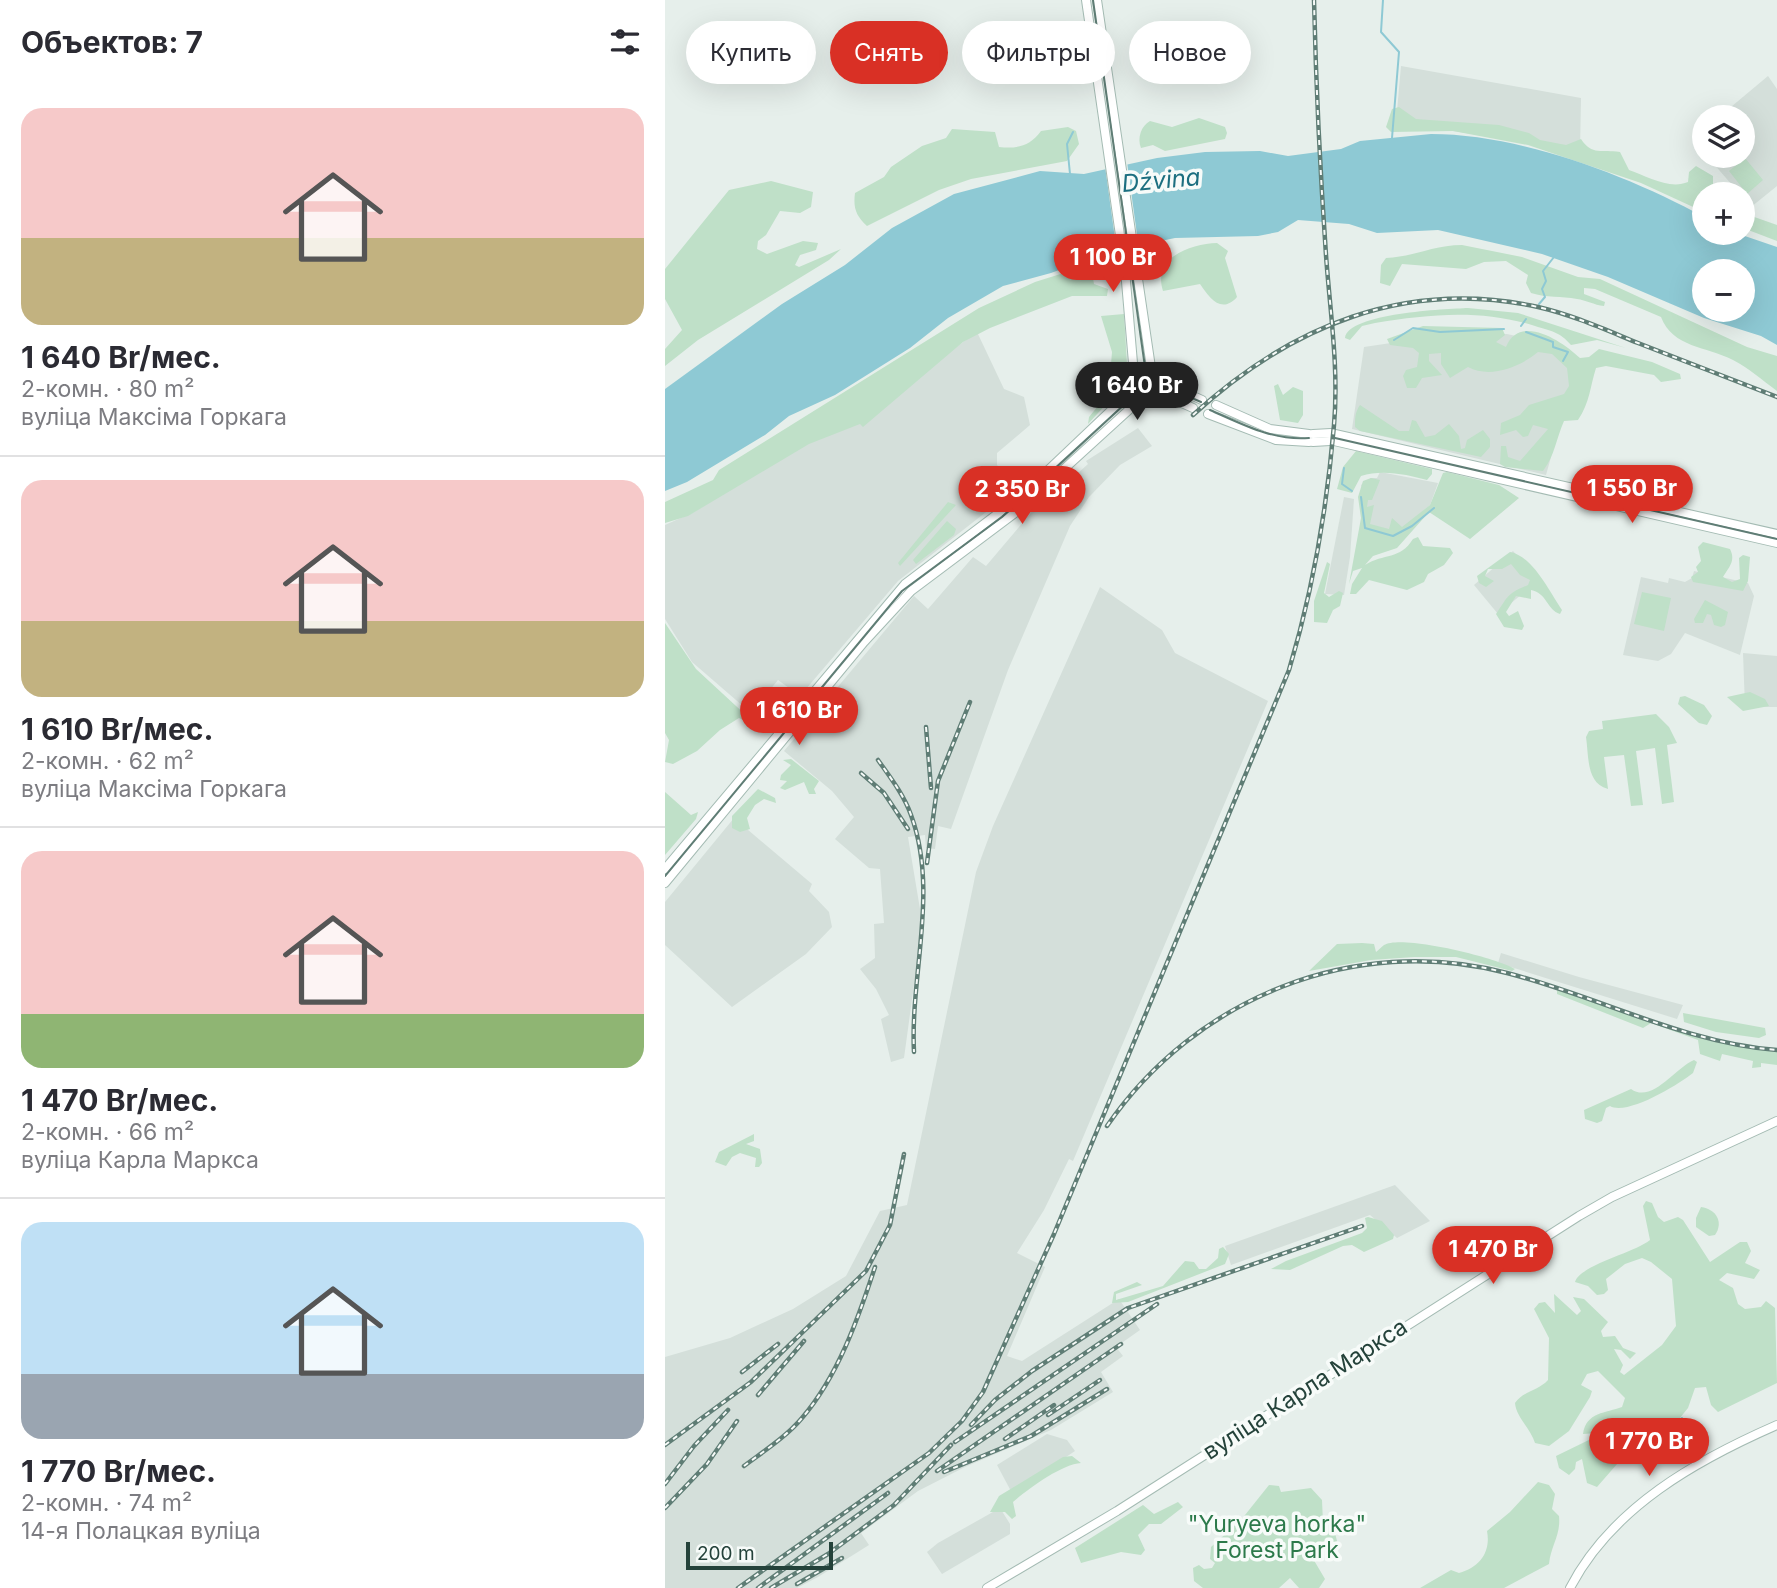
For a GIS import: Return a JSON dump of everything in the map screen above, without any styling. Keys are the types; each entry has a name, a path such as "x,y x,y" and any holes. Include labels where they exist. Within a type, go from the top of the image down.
{"main road":[{"path":"1086,0 1125,270 1129,338 1139,384 1193,408"},
{"path":"1097,0 1155,393"},
{"path":"665,869 905,584 1021,496 1139,384 1153,379 1202,400"},
{"path":"665,884 864,642 911,591 1000,525 1143,397 1155,393"},
{"path":"1216,405 1279,431 1311,438"},
{"path":"1208,414 1276,440 1333,437 1777,534"},
{"path":"1333,437 1777,543"},
{"name":"вуліца Карла Маркса","path":"988,1588 1117,1511 1579,1216 1612,1197 1777,1121"},
{"path":"1570,1588 1597,1549 1649,1496 1678,1476 1777,1425"}],"shaded area":[{"path":"1401,66 1581,98 1580,151 1396,122"},
{"path":"1768,76 1777,89 1777,186 1755,204 1755,182 1729,182 1717,168 1755,168 1755,105 1733,105"},
{"path":"977,332 1004,389 1024,397 1030,425 997,453 997,465 1018,487 898,581 800,696 778,680 751,713 692,662 665,619 665,525 694,512 927,368"},
{"path":"1507,334 1538,341 1575,371 1546,475 1352,429 1364,347 1438,336"},
{"path":"1138,428 1152,446 1120,465 1089,497 1070,526 1008,670 951,829 938,826 935,849 926,848 925,835 908,837 920,909 920,941 904,1058 891,1062 881,1019 889,1015 876,989 860,969 875,958 874,924 884,923 880,869 869,868 835,839 854,817 832,791 784,751 914,596 928,609 973,557 986,566 1036,507 1088,464 1086,461"},
{"path":"1380,472 1438,483 1430,505 1398,532 1369,528 1361,485 1371,478 1377,478"},
{"path":"1344,497 1354,499 1344,595 1325,594"},
{"path":"1513,551 1539,580 1498,614 1474,585"},
{"path":"1694,571 1748,583 1754,596 1740,655 1685,633 1671,654 1658,661 1623,655 1641,577 1668,583 1669,578 1685,582 1692,578"},
{"path":"1100,587 1162,630 1175,653 1268,701 1073,1161 1069,1159 1044,1210 1017,1253 1045,1267 1007,1356 1022,1361 1119,1299 1140,1330 1116,1347 1123,1356 1101,1372 1113,1392 1051,1430 965,1467 918,1491 861,1533 869,1545 818,1577 797,1588 665,1588 665,1357 730,1338 793,1309 846,1276 880,1211 907,1205 976,872 993,826"},
{"path":"1743,653 1777,656 1777,707 1745,707"},
{"path":"734,818 812,884 809,891 829,912 832,927 806,954 732,1007 665,945 665,902"},
{"path":"1501,953 1683,1005 1677,1019 1498,963"},
{"path":"1395,1185 1430,1221 1397,1238 1370,1215 1231,1265 1225,1246"},
{"path":"1047,1434 1067,1440 1075,1451 1012,1493 997,1465"},
{"path":"1000,1508 1010,1524 1010,1534 942,1574 927,1552"}],"green space":[{"path":"1399,107 1416,119 1499,125 1529,133 1540,140 1566,145 1581,139 1593,150 1620,152 1629,170 1651,179 1681,184 1688,182 1689,172 1699,168 1713,176 1713,182 1692,182 1692,206 1641,183 1528,145 1453,131 1391,132 1386,127 1392,109"},
{"path":"1199,118 1225,127 1225,139 1165,151 1153,145 1141,148 1141,133 1150,121 1172,127"},
{"path":"1068,127 1076,131 1079,144 1067,161 971,179 939,190 867,226 856,211 855,193 884,177 891,167 922,146 946,138 952,129 995,132 999,147 1012,147 1028,143 1041,131"},
{"path":"1733,168 1753,168 1763,180 1755,187 1755,182 1738,182 1729,171"},
{"path":"771,181 813,192 811,207 800,213 780,211 766,235 758,241 757,249 767,254 803,241 818,243 816,250 800,255 795,265 799,267 841,249 829,260 698,340 665,366 665,349 682,330 665,299 665,269 729,190"},
{"path":"1755,217 1777,225 1777,241 1755,233"},
{"path":"1217,243 1228,251 1225,258 1237,297 1231,302 1221,304 1211,299 1200,284 1163,291 1161,279 1168,261 1196,246"},
{"path":"1462,245 1522,257 1578,277 1600,279 1747,347 1777,356 1777,391 1733,360 1682,341 1666,327 1661,317 1595,289 1584,288 1584,294 1605,302 1604,306 1531,293 1526,283 1528,275 1506,261 1484,262 1466,269 1402,264 1390,286 1380,283 1381,265 1386,258"},
{"path":"1086,266 1091,267 1094,284 1108,289 1107,296 1072,296 990,328 963,342 863,427 860,424 809,444 688,516 665,523 665,502 713,480 719,470 979,308 1035,282"},
{"path":"1468,308 1518,313 1626,348 1597,340 1571,345 1546,329 1475,315 1416,317 1375,323 1362,326 1350,340 1345,338 1350,330 1379,318 1420,311"},
{"path":"1124,314 1128,380 1088,424 1089,417 1111,390 1100,379 1110,376 1112,352 1101,316"},
{"path":"1423,326 1502,328 1505,335 1496,342 1506,347 1512,337 1521,332 1541,333 1563,344 1580,358 1589,357 1599,349 1652,362 1680,374 1681,379 1661,382 1654,375 1606,366 1596,368 1582,413 1578,420 1564,421 1553,453 1543,471 1505,467 1500,464 1501,446 1506,446 1508,457 1520,461 1548,429 1533,425 1528,436 1523,437 1516,430 1500,435 1501,423 1520,415 1529,405 1564,394 1569,386 1567,368 1552,354 1538,352 1505,370 1486,372 1468,367 1450,378 1441,364 1441,353 1429,354 1429,361 1442,375 1422,378 1416,388 1407,388 1403,376 1406,370 1417,367 1419,353 1413,348 1390,345 1387,339"},
{"path":"1278,384 1283,395 1293,387 1303,391 1303,415 1298,423 1280,420 1274,386"},
{"path":"1360,405 1399,431 1409,431 1412,420 1416,421 1425,437 1435,435 1449,424 1459,436 1461,449 1465,448 1467,440 1483,430 1490,439 1490,447 1481,457 1360,431 1355,427"},
{"path":"1356,451 1432,469 1432,474 1427,480 1395,474 1369,474 1361,476 1352,493 1337,489 1343,467"},
{"path":"1443,473 1499,485 1519,498 1470,539 1429,512 1397,548 1373,556 1365,565 1403,550 1418,537 1423,546 1450,548 1453,553 1444,565 1428,574 1424,582 1407,590 1369,580 1356,594 1350,594 1352,584 1362,568 1353,571 1349,584 1361,518 1358,497 1363,481 1371,478 1380,480 1372,500 1368,500 1367,507 1374,505 1370,524 1389,529 1392,518 1402,527 1430,505"},
{"path":"948,502 956,505 900,566 898,563"},
{"path":"947,521 956,529 954,535 916,564 913,560"},
{"path":"1703,542 1730,549 1732,560 1723,577 1732,582 1740,579 1739,558 1743,555 1750,557 1748,581 1743,591 1693,582 1691,577 1698,572 1696,567 1701,561 1698,547"},
{"path":"1510,552 1526,560 1533,568 1562,610 1560,614 1552,609 1540,594 1531,590 1531,599 1516,596 1506,612 1509,616 1518,611 1524,626 1522,630 1504,627 1496,614 1509,596 1528,585 1530,580 1520,575 1511,564 1502,569 1488,569 1485,576 1494,581 1486,587 1479,583 1477,576"},
{"path":"1327,562 1330,564 1324,593 1329,597 1339,591 1343,593 1340,606 1333,610 1327,623 1314,622 1314,601"},
{"path":"1642,592 1671,598 1664,631 1634,624"},
{"path":"1705,600 1728,612 1725,625 1714,625 1711,615 1707,614 1703,623 1695,623 1694,619"},
{"path":"665,623 696,669 749,718 745,721 739,718 720,730 697,751 673,764 665,762 669,740 665,733"},
{"path":"1750,692 1765,699 1769,706 1743,711 1727,697"},
{"path":"1685,696 1704,705 1712,716 1707,725 1699,723 1678,704 1680,697"},
{"path":"1656,714 1669,727 1677,743 1667,745 1674,802 1662,804 1655,748 1636,751 1643,805 1631,806 1624,755 1604,757 1608,789 1601,786 1592,775 1586,737 1589,731 1603,729 1602,721"},
{"path":"791,759 819,781 814,789 816,794 809,794 804,782 785,790 780,788 787,781 780,780 781,775 791,765 783,760"},
{"path":"758,789 775,798 776,803 764,799 755,805 747,818 750,829 740,832 732,828 732,816"},
{"path":"665,792 691,815 698,812 696,819 665,855"},
{"path":"1394,942 1429,945 1471,954 1515,969 1512,971 1456,957 1414,957 1371,960 1309,971 1337,944 1374,944 1376,952 1384,945"},
{"path":"1557,990 1711,1041 1777,1052 1777,1065 1761,1063 1761,1067 1752,1068 1753,1061 1722,1054 1720,1061 1700,1054 1698,1040 1651,1023 1643,1028 1557,994"},
{"path":"1683,1013 1765,1028 1766,1035 1759,1038 1716,1032 1684,1022"},
{"path":"1694,1060 1697,1062 1693,1073 1665,1091 1628,1107 1610,1106 1606,1108 1602,1121 1597,1123 1585,1119 1584,1110 1631,1089 1647,1092 1655,1089"},
{"path":"754,1134 754,1141 746,1144 760,1149 762,1163 759,1167 755,1167 756,1158 740,1153 732,1157 726,1166 715,1162 719,1152"},
{"path":"1646,1201 1652,1203 1658,1217 1664,1222 1678,1217 1683,1220 1710,1262 1740,1242 1747,1242 1751,1251 1745,1263 1760,1270 1754,1279 1727,1273 1719,1280 1733,1288 1738,1304 1745,1309 1761,1307 1766,1301 1775,1308 1777,1383 1718,1412 1711,1405 1706,1387 1695,1388 1688,1408 1671,1429 1636,1437 1631,1448 1597,1487 1587,1483 1582,1459 1576,1462 1575,1469 1569,1475 1559,1468 1556,1456 1595,1437 1596,1433 1583,1434 1588,1421 1598,1414 1622,1407 1625,1398 1598,1371 1587,1374 1581,1385 1592,1391 1590,1397 1569,1431 1549,1446 1535,1443 1515,1403 1548,1380 1549,1338 1534,1309 1539,1303 1545,1302 1555,1313 1554,1294 1577,1315 1581,1311 1573,1297 1584,1299 1608,1322 1601,1331 1603,1337 1615,1336 1623,1348 1636,1353 1630,1359 1621,1350 1614,1349 1623,1365 1620,1372 1624,1375 1662,1345 1676,1326 1672,1279 1642,1258 1625,1264 1606,1279 1608,1290 1604,1294 1597,1295 1588,1286 1575,1282 1587,1270 1650,1240 1643,1206"},
{"path":"1701,1207 1711,1210 1717,1217 1719,1225 1715,1235 1709,1236 1696,1227 1696,1218"},
{"path":"1365,1218 1382,1221 1394,1235 1393,1239 1364,1252 1352,1245 1343,1246 1290,1270 1271,1269 1362,1233 1367,1228"},
{"path":"1223,1247 1229,1254 1225,1264 1128,1302 1112,1303 1114,1292 1137,1282 1142,1285 1116,1294 1116,1300 1163,1286 1185,1261 1194,1262 1199,1269 1206,1269 1218,1258 1219,1249"},
{"path":"1072,1456 1081,1463 1055,1472 1019,1497 1013,1502 1016,1516 1012,1519 1005,1512 990,1512 999,1496 1063,1457"},
{"path":"1538,1482 1549,1485 1555,1494 1552,1509 1559,1516 1559,1529 1549,1564 1504,1588 1420,1588 1451,1570 1459,1573 1478,1563 1487,1546 1487,1531 1510,1512"},
{"name":"\"Yuryeva horka\" Forest Park","path":"1269,1485 1279,1486 1281,1492 1311,1488 1322,1500 1323,1523 1333,1525 1337,1541 1332,1547 1319,1547 1312,1557 1325,1579 1319,1588 1299,1588 1290,1578 1279,1588 1203,1588 1194,1581 1193,1568 1199,1565 1204,1569 1212,1568 1215,1563 1210,1559 1211,1547 1241,1520"},
{"path":"1178,1502 1183,1507 1161,1524 1149,1524 1138,1535 1145,1550 1141,1555 1121,1552 1081,1563 1075,1548 1143,1505 1154,1514"}],"water":[{"name":"Dźvina","path":"1431,134 1465,136 1536,149 1642,186 1692,211 1692,245 1755,245 1755,239 1777,247 1777,345 1761,336 1717,322 1755,322 1755,259 1692,259 1692,313 1608,277 1542,254 1438,230 1377,233 1349,224 1298,220 1278,232 1258,236 1175,238 1108,252 1051,273 1003,286 948,318 910,348 835,395 789,416 765,435 687,482 665,491 665,389 782,304 845,265 892,228 954,194 1040,171 1084,174 1157,158 1205,152 1260,151 1288,156 1341,149 1360,141"}],"pier":[{"path":"1127,162 1139,249 1117,253 1105,166"}],"waterway":[{"path":"1383,0 1381,32 1399,52 1392,138"},
{"path":"1070,174 1067,144 1073,132"},
{"path":"1539,304 1545,297 1542,289 1546,281 1543,271 1554,257"},
{"path":"1521,326 1526,319"},
{"path":"1394,340 1413,328 1440,332 1504,329"},
{"path":"1526,332 1553,342 1553,347 1568,352 1563,361"},
{"path":"1344,468 1342,484 1352,491"},
{"path":"1361,497 1365,528 1393,536 1412,526 1434,508"},
{"path":"1644,1442 1682,1418"}],"tram line":[{"path":"1093,0 1146,374 1155,382 1201,402"},
{"path":"665,876 902,591 1002,517 1139,391 1149,385 1167,387"},
{"path":"1210,410 1270,434 1309,438"},
{"path":"1335,438 1777,539"}],"railway":[{"path":"738,1588 929,1453 962,1421 983,1392 1054,1234 1289,670 1318,549 1335,404 1335,361 1320,159 1314,0"},
{"path":"1193,415 1269,356 1310,334 1352,317 1396,305 1442,299 1489,300 1551,310 1777,397"},
{"path":"927,863 938,781 970,702"},
{"path":"926,727 931,788"},
{"path":"878,760 901,793 911,815 923,873 914,1052"},
{"path":"861,773 884,793 908,829"},
{"path":"1107,1126 1143,1081 1185,1042 1232,1011 1283,987 1336,970 1392,962 1449,963 1507,973 1674,1029 1742,1046 1777,1050"},
{"path":"665,1445 751,1382 866,1271 890,1225 904,1154"},
{"path":"971,1425 995,1400 1032,1371 1128,1308 1362,1226"},
{"path":"744,1466 775,1444 815,1402 846,1346 875,1267"},
{"path":"955,1442 1157,1304"},
{"path":"758,1395 804,1341"},
{"path":"742,1372 778,1344"},
{"path":"937,1471 1121,1344"},
{"path":"1048,1415 1100,1380"},
{"path":"944,1472 1031,1436 1107,1389"},
{"path":"1005,1439 1054,1405"},
{"path":"665,1484 694,1446 728,1410"},
{"path":"665,1508 707,1464 737,1421"},
{"path":"771,1588 828,1554 894,1505 951,1445"},
{"path":"758,1588 888,1493"},
{"path":"797,1584 842,1558"}]}
